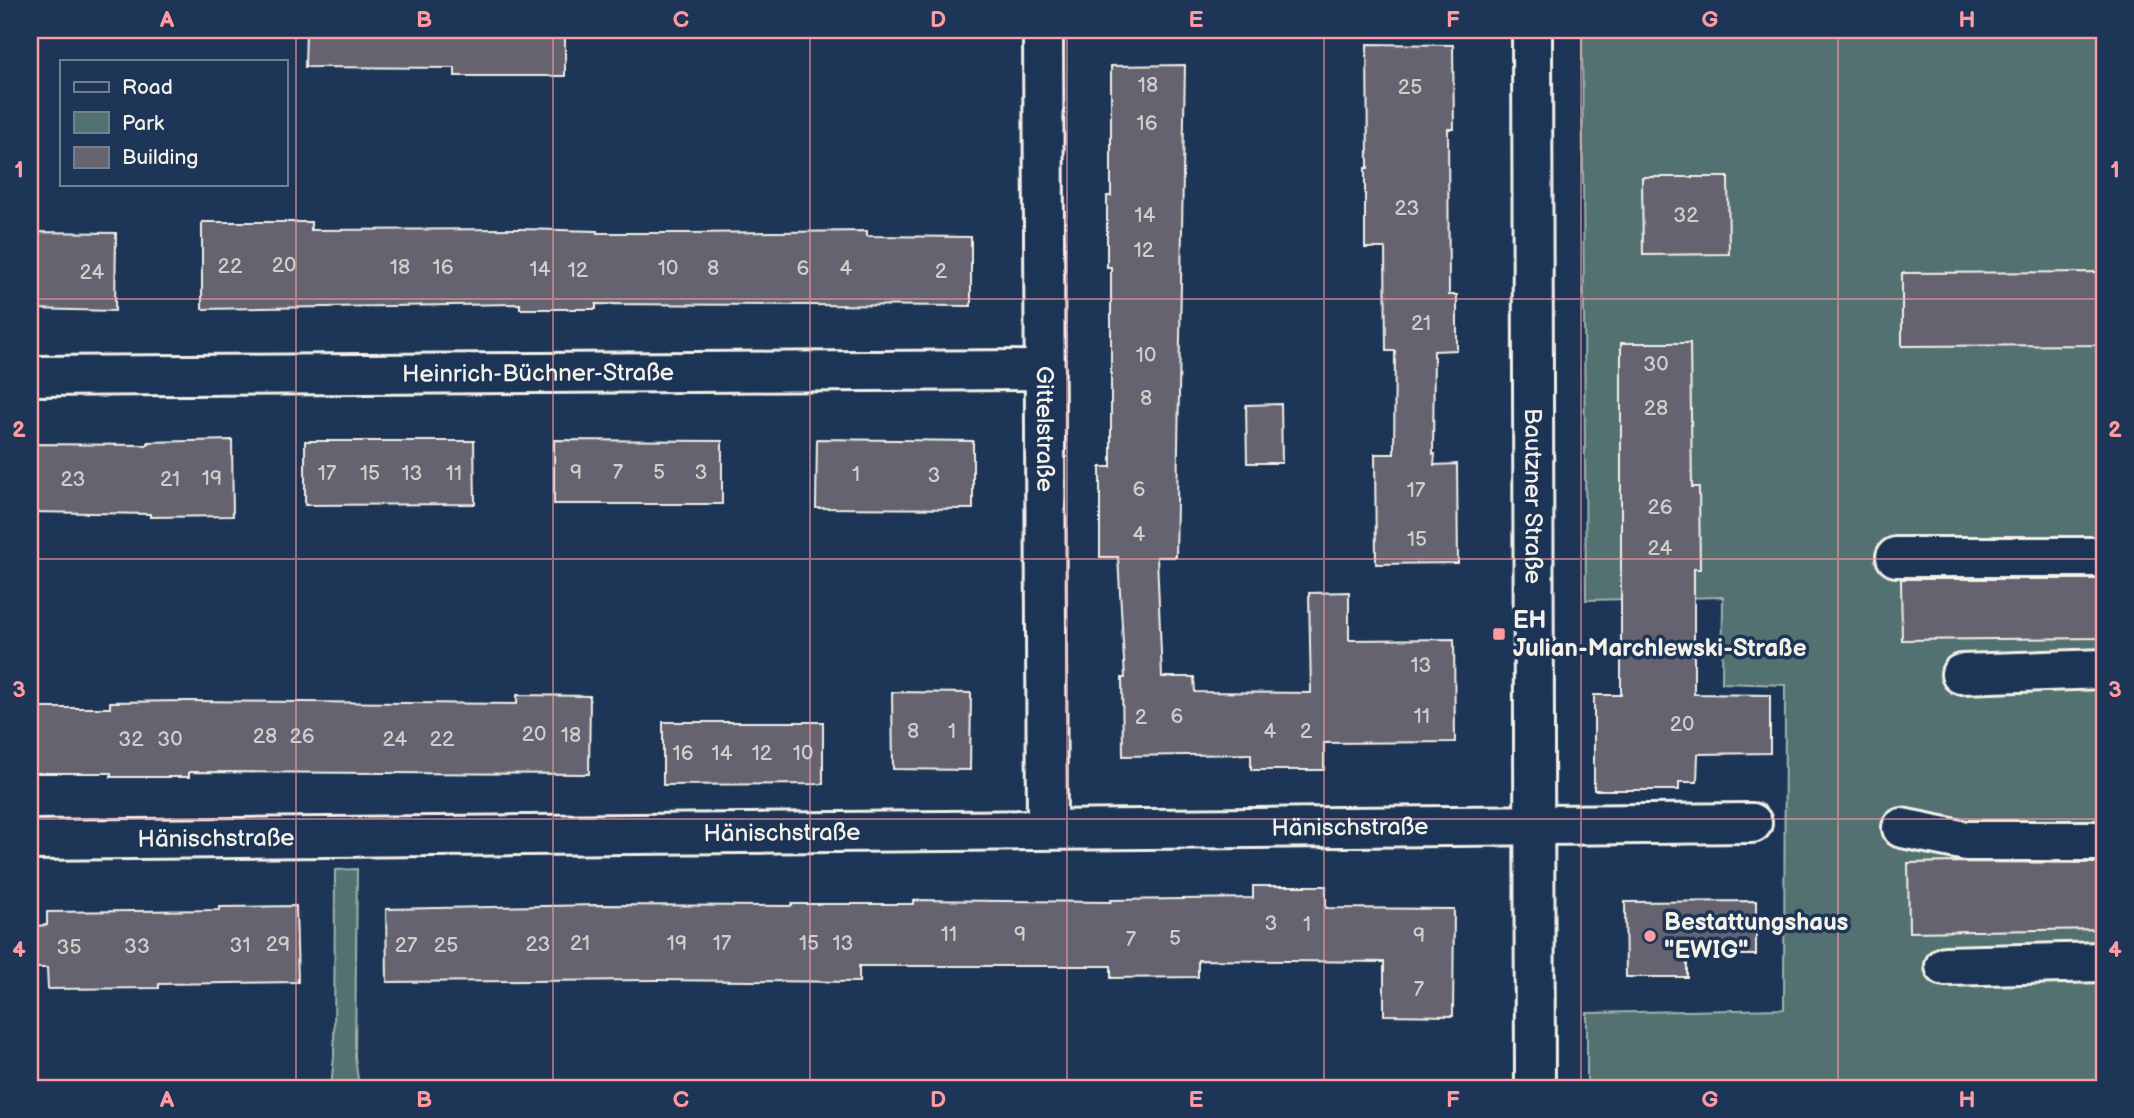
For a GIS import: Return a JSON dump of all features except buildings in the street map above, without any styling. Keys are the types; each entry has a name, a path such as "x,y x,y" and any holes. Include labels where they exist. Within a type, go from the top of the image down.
{"street":[{"name":"Gittelstraße","path":"1043,30 1048,829"},
{"name":"Bautzner Straße","path":"1532,30 1535,1088"},
{"name":"Heinrich-Büchner-Straße","path":"30,376 1045,370"},
{"path":"1896,557 2104,557"},
{"path":"1961,674 2104,669"},
{"name":"Hänischstraße","path":"30,840 345,839 1752,823"},
{"path":"1902,828 1966,841 2104,841"},
{"path":"1945,966 2104,962"}],"green space":[{"path":"1582,30 2104,30 2104,1088 1587,1088 1587,1013 1784,1009 1785,685 1722,683 1723,597 1586,600"},
{"path":"357,869 355,1056 359,1088 331,1088 334,1056 335,870"}],"place":[{"name":"EH Julian-Marchlewski-Straße","path":"1499,634"},
{"name":"Bestattungshaus \"EWIG\"","path":"1650,936"}]}
